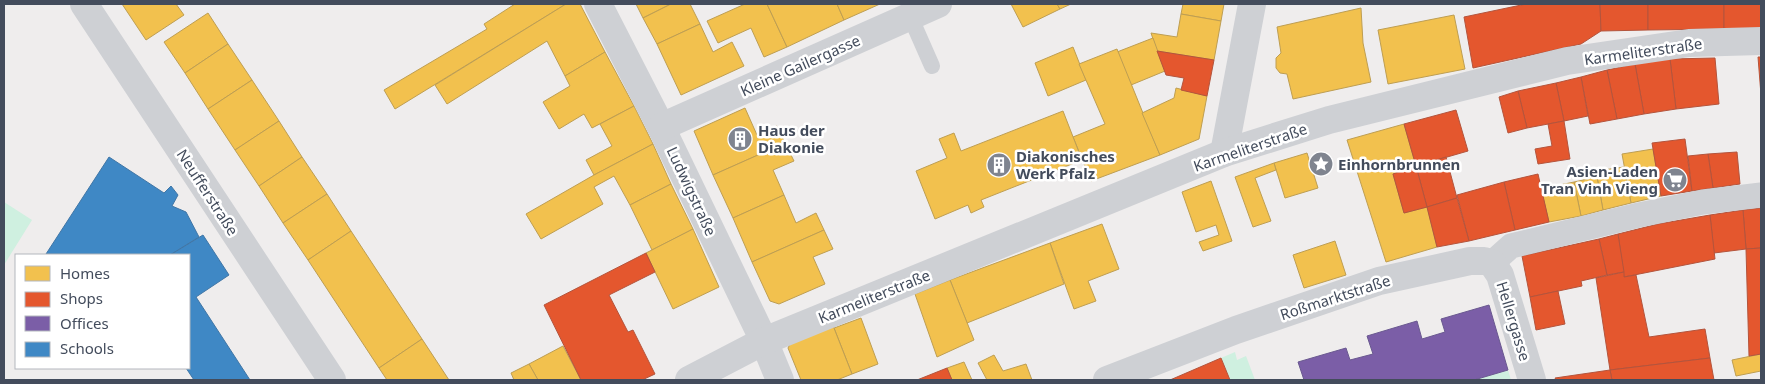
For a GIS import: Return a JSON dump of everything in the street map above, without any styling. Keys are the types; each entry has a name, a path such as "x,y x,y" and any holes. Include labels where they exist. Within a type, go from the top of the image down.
{"street":[{"name":"Ludwigstraße","path":"598,4 661,127 764,341 780,380"},
{"name":"Kleine Gailergasse","path":"661,127 938,4"},
{"path":"1224,153 1252,4"},
{"name":"Neufferstraße","path":"87,8 332,380"},
{"name":"Karmeliterstraße","path":"689,380 764,341 1224,153 1329,120 1568,61 1689,42 1761,41"},
{"path":"1492,263 1511,246 1567,239 1648,213 1703,202 1761,194"},
{"name":"Roßmarktstraße","path":"1107,380 1245,327 1379,282 1470,261 1492,263"},
{"name":"Hellergasse","path":"1492,263 1500,275 1506,291 1532,380"}],"lane":[{"path":"910,16 932,66"}],"green space":[{"path":"4,202 32,220 4,265"},
{"path":"1235,352 1237,360 1246,356 1255,380 1230,380 1221,358"},
{"path":"1508,370 1511,380 1474,380"}],"building: Homes":[{"path":"122,4 176,4 184,15 146,40"},
{"path":"515,4 566,4 395,109 384,90 487,29 484,24"},
{"path":"566,4 580,4 605,52 565,76 547,41 447,104 435,85"},
{"path":"636,4 671,4 643,18"},
{"path":"671,4 690,4 700,24 657,44 643,18"},
{"path":"745,4 767,4 787,47 764,57 751,28 718,43 707,21"},
{"path":"767,4 837,4 844,20 787,47"},
{"path":"837,4 880,4 844,20"},
{"path":"1011,4 1057,4 1060,9 1023,27"},
{"path":"1057,4 1071,4 1060,9"},
{"path":"1183,4 1224,4 1221,21 1181,14"},
{"path":"1361,8 1363,43 1371,82 1293,99 1287,74 1280,73 1276,68 1276,58 1281,53 1277,27"},
{"path":"208,13 228,44 185,73 164,42"},
{"path":"1181,14 1221,21 1214,60 1157,51 1151,33 1177,37"},
{"path":"1454,15 1465,69 1388,84 1378,30"},
{"path":"700,24 713,52 732,42 744,66 681,95 657,44"},
{"path":"1153,38 1165,71 1131,85 1117,52"},
{"path":"228,44 252,80 208,109 185,73"},
{"path":"1073,47 1086,80 1048,96 1035,63"},
{"path":"1117,49 1160,155 1091,181 1073,137 1105,124 1079,64"},
{"path":"605,52 634,106 592,128 584,114 559,129 543,102 570,86 565,76"},
{"path":"252,80 279,121 235,150 208,109"},
{"path":"1176,88 1207,96 1199,139 1160,155 1142,113 1174,98"},
{"path":"634,106 653,144 594,175 586,160 612,146 600,124"},
{"name":"Haus der Diakonie","path":"745,108 757,135 777,126 785,143 713,175 694,131"},
{"name":"Diakonisches Werk Pfalz","path":"1063,111 1082,160 981,200 984,207 971,213 968,205 935,219 916,171 947,158 939,139 954,133 961,151"},
{"path":"279,121 302,157 259,186 235,150"},
{"path":"1404,124 1416,166 1393,174 1404,213 1427,207 1437,247 1386,262 1347,140"},
{"path":"785,143 794,161 773,170 784,195 733,218 713,175"},
{"path":"653,144 671,184 630,205 614,176 594,187 603,204 541,239 526,214"},
{"path":"1653,149 1661,196 1631,203 1622,154"},
{"path":"1307,153 1318,188 1285,198 1274,163"},
{"path":"302,157 327,194 283,223 259,186"},
{"path":"1274,163 1276,170 1255,178 1271,221 1253,227 1235,177"},
{"path":"1624,167 1631,203 1603,210 1596,171"},
{"path":"1597,177 1603,210 1581,216 1574,182"},
{"path":"1211,181 1232,241 1203,251 1199,242 1219,235 1216,225 1196,232 1182,192"},
{"path":"1574,182 1581,216 1549,222 1541,189"},
{"path":"671,184 693,229 652,250 630,205"},
{"path":"327,194 351,231 308,260 283,223"},
{"path":"784,195 796,223 816,213 824,230 752,262 733,218"},
{"path":"1102,224 1119,269 1088,281 1096,301 1074,309 1050,243"},
{"path":"693,229 719,287 673,309 646,253"},
{"path":"824,230 833,249 813,257 825,284 779,304 770,301 752,262"},
{"path":"351,231 422,339 379,368 308,260"},
{"path":"1335,241 1346,275 1304,288 1293,255"},
{"path":"1050,243 1064,284 967,323 950,280"},
{"path":"950,280 974,340 937,357 915,294"},
{"path":"861,318 878,364 852,374 834,328"},
{"path":"832,323 852,374 837,380 801,380 788,348 793,338"},
{"path":"422,339 449,380 387,380 379,368"},
{"path":"563,346 581,380 538,380 529,364"},
{"path":"1761,354 1761,371 1736,376 1732,360"},
{"path":"994,355 1003,371 1026,364 1032,380 987,380 978,363"},
{"path":"964,362 972,380 952,380 947,368"},
{"path":"529,364 538,380 514,380 511,373"}],"building: Shops":[{"path":"1526,4 1600,4 1601,31 1581,44 1473,68 1464,17"},
{"path":"1600,4 1648,4 1648,30 1601,31"},
{"path":"1648,4 1724,4 1724,29 1648,30"},
{"path":"1724,4 1761,4 1761,28 1724,29"},
{"path":"1157,51 1214,60 1207,96 1181,90 1184,78 1166,75"},
{"path":"1758,57 1761,57 1761,95"},
{"path":"1715,58 1719,104 1676,109 1670,59"},
{"path":"1670,59 1676,109 1644,114 1635,64"},
{"path":"1635,64 1644,114 1617,119 1607,70"},
{"path":"1607,70 1617,119 1590,124 1581,77"},
{"path":"1581,77 1588,116 1564,121 1556,83"},
{"path":"1556,83 1564,121 1527,128 1518,91"},
{"path":"1518,91 1527,128 1508,133 1499,97"},
{"path":"1456,110 1468,151 1416,166 1404,124"},
{"path":"1564,121 1570,159 1538,164 1535,149 1552,146 1548,124"},
{"path":"1685,139 1692,191 1661,196 1652,143"},
{"path":"1737,152 1740,184 1713,188 1708,154"},
{"path":"1708,154 1713,188 1692,191 1688,156"},
{"path":"1446,157 1457,198 1427,207 1416,166"},
{"path":"1416,166 1427,207 1404,213 1393,174"},
{"path":"1538,174 1549,222 1515,230 1504,182"},
{"path":"1504,182 1515,230 1469,241 1457,195"},
{"path":"1457,198 1469,241 1437,247 1427,207"},
{"path":"1761,208 1761,248 1746,249 1743,210"},
{"path":"1743,210 1746,249 1714,253 1710,215"},
{"path":"1710,215 1715,259 1624,277 1618,234 1658,224"},
{"path":"1618,234 1624,272 1607,275 1599,239"},
{"path":"1599,239 1607,275 1581,281 1582,286 1530,297 1522,256"},
{"path":"1761,248 1761,354 1749,356 1746,249"},
{"path":"646,253 655,272 609,295 628,332 633,330 655,374 642,380 581,380 544,305"},
{"path":"1624,272 1624,277 1636,275 1649,337 1705,329 1710,358 1610,370 1596,278"},
{"path":"1558,291 1565,324 1536,330 1530,297"},
{"path":"1221,358 1230,380 1170,380"},
{"path":"1710,358 1714,380 1612,380 1610,370"},
{"path":"947,368 952,380 917,380"},
{"path":"1610,370 1612,380 1556,380 1555,378"}],"building: Offices":[{"path":"1489,305 1508,370 1474,380 1304,380 1298,362 1346,348 1350,360 1373,354 1367,336 1417,321 1422,339 1445,332 1441,319"}],"building: Schools":[{"path":"109,157 164,193 171,186 178,195 172,206 186,212 199,237 172,254 46,254"},
{"path":"203,235 229,275 196,297 250,380 194,380 187,369 190,369 190,254 172,254"}],"place":[{"name":"Haus der Diakonie","path":"740,139"},
{"name":"Einhornbrunnen","path":"1321,164"},
{"name":"Diakonisches Werk Pfalz","path":"999,165"},
{"name":"Asien-Laden Tran Vinh Vieng","path":"1675,180"}]}
